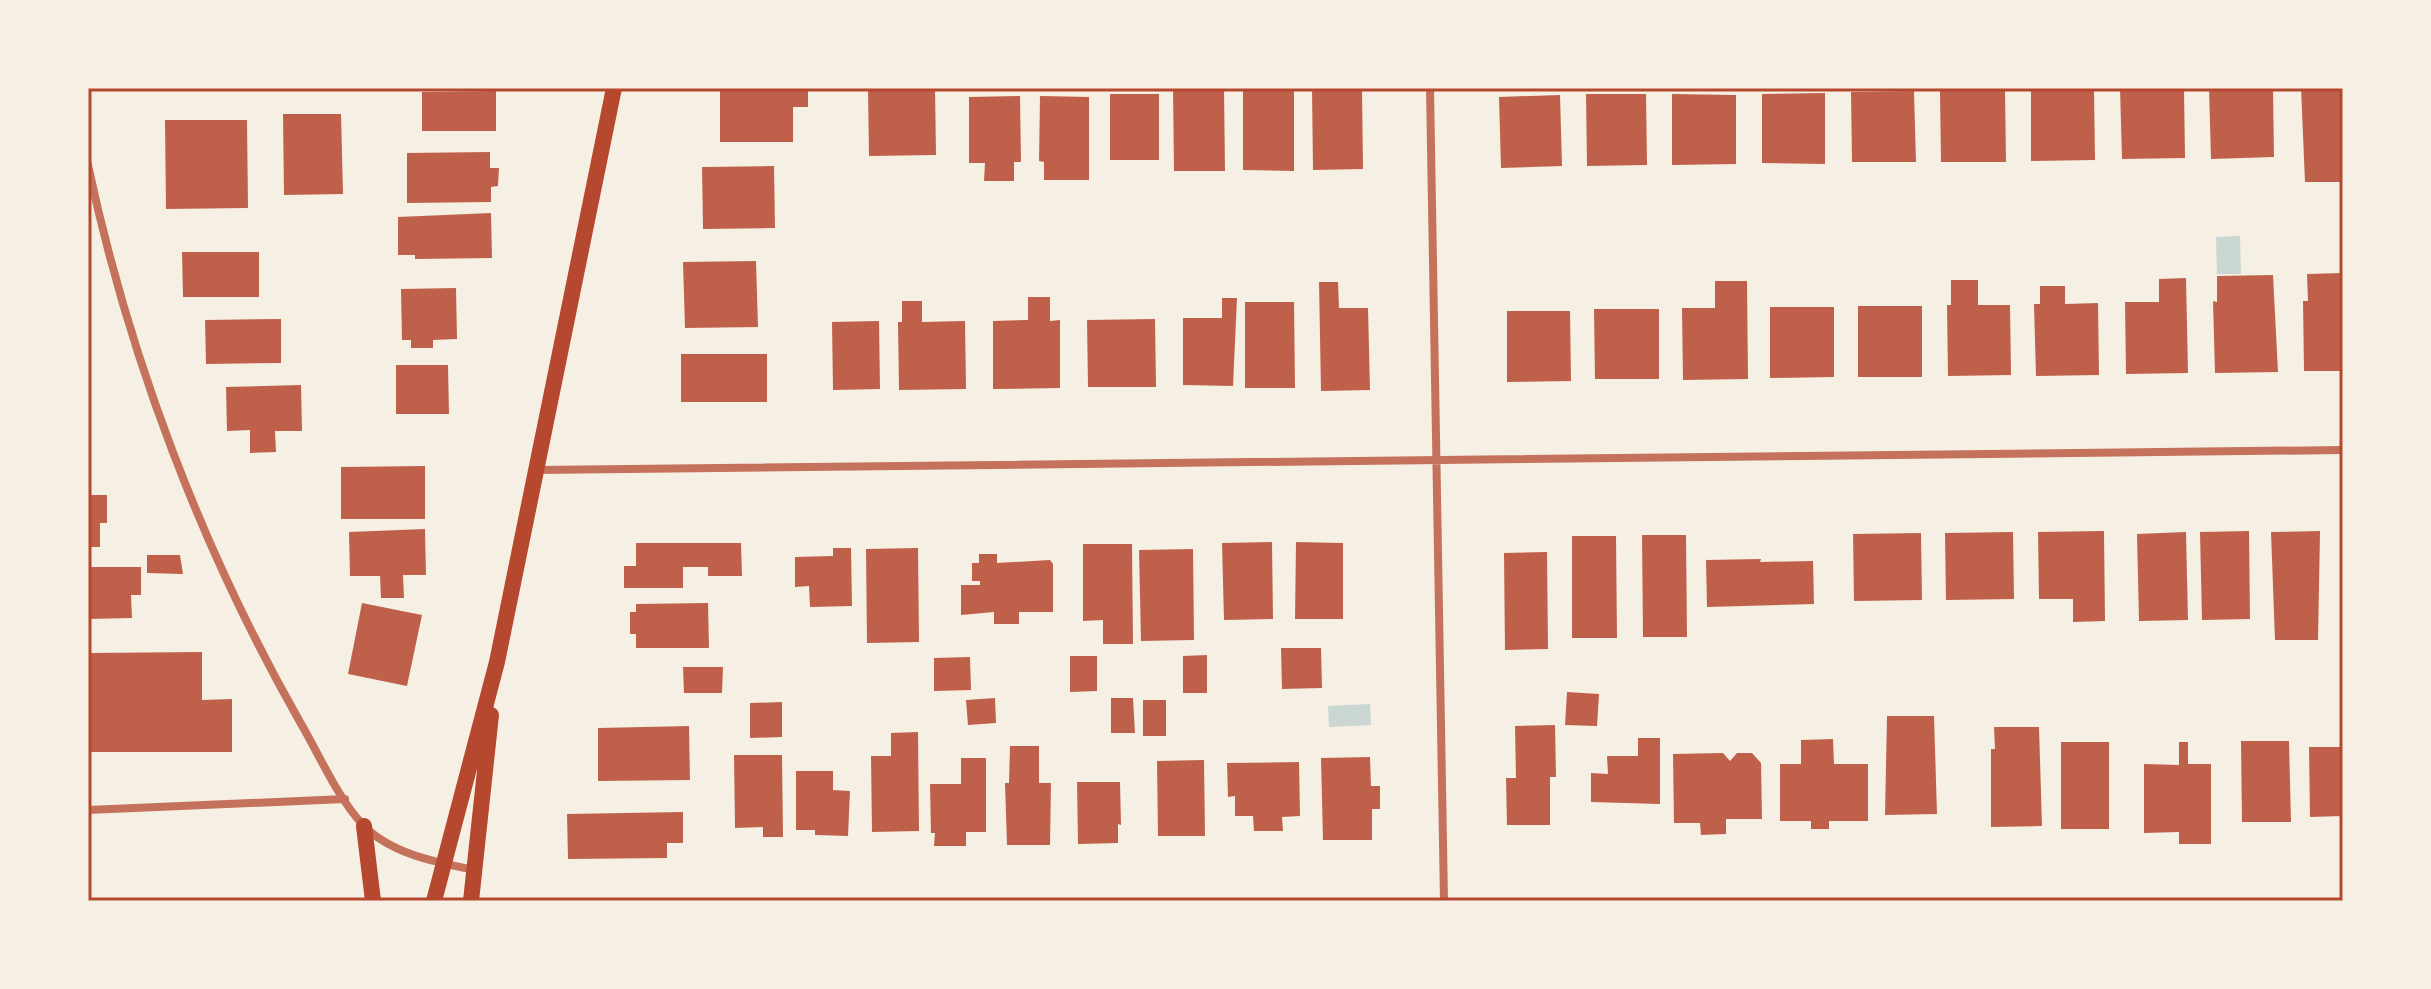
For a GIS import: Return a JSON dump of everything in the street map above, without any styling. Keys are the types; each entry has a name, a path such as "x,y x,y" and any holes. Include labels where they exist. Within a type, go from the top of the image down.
{"main road":[{"path":"434,901 497,662 614,88"},
{"path":"471,901 497,662"},
{"path":"364,826 373,901"}],"street":[{"path":"1430,88 1444,901"},
{"path":"88,165 125,308 168,438 250,625 345,799 364,826 411,855 474,870"},
{"path":"537,470 2343,450"},
{"path":"88,810 345,799"}],"shaded area":[{"path":"2240,236 2241,274 2217,274 2216,237"},
{"path":"1370,704 1371,725 1329,727 1328,706"}],"building":[{"path":"720,88 808,88 808,107 793,107 793,142 720,142"},
{"path":"868,88 935,88 936,155 869,156"},
{"path":"1173,88 1224,88 1225,171 1174,171"},
{"path":"1243,88 1294,88 1294,171 1243,170"},
{"path":"1312,88 1362,88 1363,169 1313,170"},
{"path":"2120,88 2184,88 2185,158 2122,159"},
{"path":"2209,88 2273,88 2274,157 2211,159"},
{"path":"2301,88 2343,88 2343,182 2305,182"},
{"path":"2094,89 2095,160 2031,161 2031,90"},
{"path":"2005,90 2006,162 1941,162 1940,91"},
{"path":"496,91 496,131 422,131 422,92"},
{"path":"1914,91 1916,162 1852,162 1851,92"},
{"path":"1825,93 1825,164 1762,163 1762,94"},
{"path":"1110,94 1159,94 1159,160 1110,160"},
{"path":"1586,94 1646,94 1647,165 1587,166"},
{"path":"1672,94 1736,95 1736,164 1672,165"},
{"path":"1560,95 1562,166 1501,168 1499,97"},
{"path":"1020,96 1021,162 1014,162 1014,181 984,181 985,163 969,163 969,97"},
{"path":"1040,96 1089,97 1089,180 1044,180 1044,162 1039,161"},
{"path":"283,114 341,114 343,194 284,195"},
{"path":"165,120 247,120 248,208 166,209"},
{"path":"490,152 490,168 499,168 498,186 491,187 491,202 407,203 407,153"},
{"path":"774,166 775,228 703,229 702,167"},
{"path":"491,213 492,258 415,259 415,255 398,255 398,217"},
{"path":"182,252 259,252 259,297 183,297"},
{"path":"756,261 758,327 685,328 683,262"},
{"path":"2343,273 2343,371 2304,371 2303,301 2308,301 2307,274"},
{"path":"2273,275 2278,372 2215,373 2213,301 2217,302 2217,276"},
{"path":"2186,278 2188,373 2126,374 2125,302 2159,302 2159,279"},
{"path":"1951,280 1978,280 1978,305 2010,305 2011,375 1948,376 1947,305 1951,305"},
{"path":"1715,281 1747,281 1748,379 1683,380 1682,308 1715,308"},
{"path":"1319,282 1338,282 1339,308 1368,308 1370,390 1321,391"},
{"path":"2040,286 2065,286 2065,304 2098,303 2099,375 2036,376 2034,304 2040,304"},
{"path":"456,288 457,339 433,340 433,348 411,348 411,340 402,340 401,289"},
{"path":"1028,297 1050,297 1050,321 1060,320 1060,388 993,389 993,321 1028,320"},
{"path":"1222,298 1237,298 1233,386 1183,385 1183,318 1222,318"},
{"path":"902,301 922,301 922,322 965,321 966,389 899,390 898,322 902,322"},
{"path":"1245,302 1294,302 1295,388 1245,388"},
{"path":"1858,306 1922,306 1922,377 1858,377"},
{"path":"1770,307 1834,307 1834,377 1770,378"},
{"path":"1594,309 1659,309 1659,379 1595,379"},
{"path":"1507,311 1570,311 1571,381 1507,382"},
{"path":"281,319 281,363 206,364 205,320"},
{"path":"1155,319 1156,387 1088,387 1087,320"},
{"path":"879,321 880,389 833,390 832,322"},
{"path":"681,354 767,354 767,402 681,402"},
{"path":"396,365 448,365 449,414 396,414"},
{"path":"301,385 302,431 275,431 276,452 250,453 250,430 227,431 226,387"},
{"path":"425,466 425,519 341,519 341,467"},
{"path":"88,495 107,495 107,523 100,523 100,547 88,547"},
{"path":"425,529 426,575 403,575 404,598 381,598 380,576 350,576 349,532"},
{"path":"2104,531 2105,621 2073,622 2073,599 2039,599 2038,532"},
{"path":"2249,531 2250,619 2202,620 2200,532"},
{"path":"2320,531 2318,640 2275,640 2271,532"},
{"path":"2013,532 2014,599 1946,600 1945,533"},
{"path":"2186,532 2188,620 2139,621 2137,534"},
{"path":"1921,533 1922,600 1854,601 1853,534"},
{"path":"1642,535 1686,535 1687,637 1643,637"},
{"path":"1572,536 1616,536 1617,638 1572,638"},
{"path":"1272,542 1273,619 1224,620 1222,543"},
{"path":"1296,542 1343,543 1343,619 1295,619"},
{"path":"636,543 741,543 742,576 708,576 708,567 683,567 683,588 624,588 624,566 636,566"},
{"path":"1083,544 1132,544 1133,644 1103,644 1103,620 1083,621"},
{"path":"833,548 851,548 852,606 810,607 809,586 795,587 795,557 833,556"},
{"path":"918,548 919,642 867,643 866,549"},
{"path":"1193,549 1194,640 1141,641 1139,550"},
{"path":"1547,552 1548,649 1505,650 1504,553"},
{"path":"979,554 997,554 997,563 1050,560 1053,564 1053,612 1019,612 1019,624 994,624 994,612 961,615 961,585 980,585 980,581 972,581 972,563 979,563"},
{"path":"147,555 180,555 183,574 147,573"},
{"path":"1761,559 1760,562 1813,561 1814,604 1707,607 1706,560"},
{"path":"88,567 141,567 141,595 131,595 132,618 88,619"},
{"path":"362,603 422,615 407,686 348,674"},
{"path":"708,603 709,648 636,648 636,634 630,634 630,612 636,612 636,604"},
{"path":"1281,648 1321,648 1322,688 1282,689"},
{"path":"202,652 202,700 232,699 232,752 88,752 88,653"},
{"path":"1207,655 1207,693 1183,693 1183,656"},
{"path":"1070,656 1097,656 1097,691 1070,692"},
{"path":"970,657 971,690 934,691 934,658"},
{"path":"683,667 723,667 722,693 684,693"},
{"path":"1567,692 1599,694 1597,726 1565,725"},
{"path":"995,698 996,723 968,725 966,700"},
{"path":"1111,698 1133,698 1135,733 1111,733"},
{"path":"1143,700 1166,700 1166,736 1143,736"},
{"path":"782,702 782,737 750,738 750,703"},
{"path":"1887,716 1934,716 1937,814 1885,815"},
{"path":"1555,725 1556,777 1550,777 1550,825 1507,825 1506,778 1516,778 1515,726"},
{"path":"689,726 690,780 598,781 598,728"},
{"path":"1994,727 2039,727 2042,826 1991,827"},
{"path":"918,732 919,831 872,832 871,756 891,756 891,733"},
{"path":"1638,738 1660,738 1660,804 1591,802 1591,773 1608,774 1607,756 1638,756"},
{"path":"1833,739 1834,764 1868,764 1868,821 1829,821 1829,829 1811,829 1811,821 1780,821 1780,764 1801,764 1801,740"},
{"path":"2241,741 2289,741 2291,822 2242,822"},
{"path":"2061,742 2109,742 2109,829 2061,829"},
{"path":"2179,742 2188,742 2188,764 2211,764 2211,844 2179,844 2179,832 2144,833 2144,764 2179,765"},
{"path":"1010,746 1039,746 1039,783 1051,783 1050,845 1007,845 1005,783 1009,783"},
{"path":"2309,747 2343,747 2343,816 2310,817"},
{"path":"1723,753 1730,761 1737,753 1752,753 1761,763 1762,819 1726,819 1726,834 1701,835 1700,823 1674,823 1673,754"},
{"path":"734,755 782,755 783,837 763,837 763,827 735,828"},
{"path":"1370,757 1371,786 1380,786 1380,809 1372,809 1372,840 1323,840 1321,758"},
{"path":"961,758 986,758 986,832 966,832 966,846 934,846 930,784 961,784"},
{"path":"1204,760 1205,836 1158,836 1157,761"},
{"path":"1299,762 1300,816 1282,817 1283,831 1254,831 1253,816 1235,816 1235,796 1228,797 1227,763"},
{"path":"796,771 833,771 833,790 850,791 848,836 815,835 815,830 796,830"},
{"path":"1077,782 1120,782 1121,825 1118,824 1118,843 1078,844"},
{"path":"683,812 683,843 667,843 667,858 568,859 567,814"}]}
